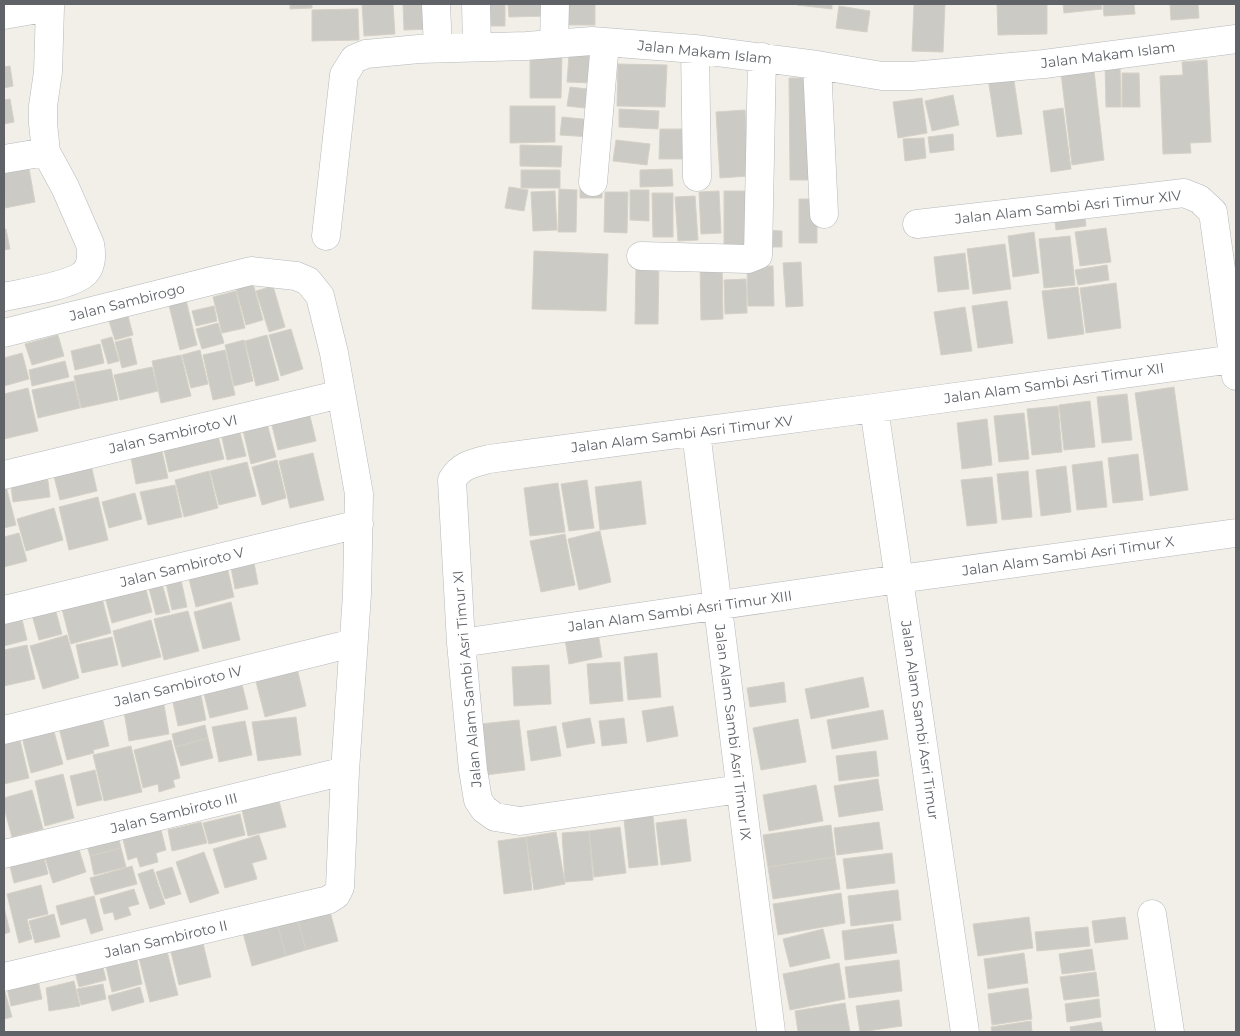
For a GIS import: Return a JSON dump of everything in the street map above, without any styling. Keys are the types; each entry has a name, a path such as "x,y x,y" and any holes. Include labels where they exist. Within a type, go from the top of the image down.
{"street":[{"path":"436,4 438,48"},
{"path":"476,4 476,47"},
{"path":"554,44 555,4"},
{"path":"4,15 50,6 48,72 43,106 46,152 65,187 90,244 92,253 90,264 82,276 66,282 4,297"},
{"name":"Jalan Makam Islam","path":"326,236 344,75 354,59 366,54 438,48 592,41 695,49 818,65 882,76 912,76 1044,64 1236,38"},
{"path":"593,182 605,42"},
{"path":"695,49 697,177"},
{"path":"641,256 748,260 758,255 762,58"},
{"path":"818,65 824,214"},
{"path":"4,159 46,152"},
{"name":"Jalan Alam Sambi Asri Timur XIV","path":"917,224 1184,193 1199,199 1213,212 1235,367"},
{"name":"Jalan Sambirogo","path":"4,333 251,271 296,276 308,281 315,287 320,296 341,394"},
{"name":"Jalan Alam Sambi Asri Timur XII","path":"874,408 1235,367"},
{"path":"341,394 359,494 353,643 344,771"},
{"name":"Jalan Sambiroto VI","path":"4,475 341,394"},
{"name":"Jalan Alam Sambi Asri Timur XV","path":"489,459 874,408"},
{"name":"Jalan Alam Sambi Asri Timur","path":"874,408 966,1032"},
{"name":"Jalan Alam Sambi Asri Timur IX","path":"696,432 771,1032"},
{"name":"Jalan Alam Sambi Asri Timur XI","path":"489,459 468,465 457,471 452,480 461,643 473,770 478,800 484,809 495,817 520,821 740,789"},
{"name":"Jalan Sambiroto V","path":"4,610 359,524"},
{"name":"Jalan Alam Sambi Asri Timur X","path":"899,579 1236,533"},
{"name":"Jalan Alam Sambi Asri Timur XIII","path":"461,643 899,579"},
{"name":"Jalan Sambiroto IV","path":"4,730 353,643"},
{"name":"Jalan Sambiroto III","path":"4,854 344,771"},
{"name":"Jalan Sambiroto II","path":"4,977 328,900 336,895 340,887 344,771"},
{"path":"1152,914 1170,1032"}],"building":[{"path":"290,4 312,4 312,8 290,9"},
{"path":"362,4 393,4 395,34 364,36"},
{"path":"403,4 432,4 433,29 404,30"},
{"path":"477,4 505,4 505,26 477,26"},
{"path":"508,4 547,4 547,16 509,17"},
{"path":"566,4 595,4 595,25 565,25"},
{"path":"832,4 832,9 797,5"},
{"path":"914,4 945,4 943,52 912,51"},
{"path":"997,4 1047,4 1047,34 998,35"},
{"path":"1063,4 1101,4 1102,9 1064,13"},
{"path":"1103,4 1134,4 1135,14 1104,16"},
{"path":"1170,4 1198,4 1199,18 1171,20"},
{"path":"839,6 870,11 867,32 836,28"},
{"path":"358,9 359,40 312,41 312,10"},
{"path":"530,54 562,55 561,98 530,98"},
{"path":"569,55 593,56 591,83 567,82"},
{"path":"1207,60 1211,142 1190,143 1191,153 1163,154 1160,76 1183,75 1182,62"},
{"path":"1093,62 1104,160 1072,165 1060,65"},
{"path":"618,64 667,65 665,107 617,106"},
{"path":"1105,65 1120,65 1121,107 1106,107"},
{"path":"10,66 13,86 4,88 4,67"},
{"path":"1122,73 1139,73 1140,107 1122,107"},
{"path":"1013,74 1022,134 997,137 988,78"},
{"path":"789,78 816,78 817,180 790,180"},
{"path":"570,87 596,90 594,109 567,106"},
{"path":"953,95 959,125 932,131 925,101"},
{"path":"922,98 927,133 898,138 893,102"},
{"path":"10,99 14,122 4,124 4,100"},
{"path":"510,106 555,106 555,142 510,143"},
{"path":"1063,108 1071,169 1051,172 1043,111"},
{"path":"619,109 659,111 658,129 619,127"},
{"path":"745,110 749,176 720,178 716,112"},
{"path":"562,117 593,120 591,137 560,135"},
{"path":"660,129 688,129 688,159 659,159"},
{"path":"953,134 954,150 930,153 928,137"},
{"path":"924,138 926,158 905,161 903,139"},
{"path":"616,140 650,144 647,165 613,161"},
{"path":"520,145 562,146 561,167 520,166"},
{"path":"28,163 35,202 5,208 4,167"},
{"path":"672,169 673,186 640,187 640,170"},
{"path":"521,170 560,170 560,188 521,188"},
{"path":"509,187 528,190 524,211 505,208"},
{"path":"580,188 602,189 602,198 580,198"},
{"path":"559,189 577,190 576,232 558,232"},
{"path":"630,190 649,190 649,221 630,220"},
{"path":"555,191 557,230 533,231 531,192"},
{"path":"719,191 721,233 701,234 699,192"},
{"path":"724,191 750,191 751,245 724,245"},
{"path":"605,192 628,192 627,233 604,232"},
{"path":"652,193 673,193 673,237 653,237"},
{"path":"695,196 698,240 678,241 675,197"},
{"path":"799,199 817,199 817,243 799,243"},
{"path":"1084,209 1086,226 1056,230 1054,213"},
{"path":"1106,228 1111,262 1080,266 1075,232"},
{"path":"4,229 6,229 10,249 4,250"},
{"path":"766,230 782,231 782,247 766,247"},
{"path":"1034,232 1039,273 1013,277 1008,236"},
{"path":"1070,236 1075,285 1044,288 1039,239"},
{"path":"1005,244 1011,289 973,294 967,249"},
{"path":"534,251 608,254 606,311 532,309"},
{"path":"965,253 969,289 938,292 934,257"},
{"path":"801,262 803,306 786,307 783,263"},
{"path":"700,263 722,263 723,319 701,320"},
{"path":"636,265 659,265 658,324 635,324"},
{"path":"1107,265 1109,280 1078,285 1075,270"},
{"path":"747,266 773,266 774,306 748,306"},
{"path":"251,276 263,320 246,325 234,281"},
{"path":"746,279 747,313 725,314 724,280"},
{"path":"1116,283 1121,328 1086,333 1080,288"},
{"path":"273,286 285,327 269,332 256,291"},
{"path":"1078,287 1084,334 1048,339 1042,291"},
{"path":"236,291 245,328 222,333 213,297"},
{"path":"185,296 197,345 180,350 168,301"},
{"path":"1007,301 1013,343 978,348 972,306"},
{"path":"214,306 217,321 196,326 192,311"},
{"path":"965,307 972,351 941,355 934,312"},
{"path":"128,316 133,335 115,340 109,321"},
{"path":"218,323 224,343 202,349 196,329"},
{"path":"291,329 303,369 281,376 269,335"},
{"path":"58,335 64,356 32,365 25,344"},
{"path":"267,335 279,380 256,386 245,341"},
{"path":"112,337 119,361 108,364 101,340"},
{"path":"131,338 137,364 122,368 115,342"},
{"path":"244,340 253,381 234,386 225,345"},
{"path":"100,344 104,363 75,370 71,351"},
{"path":"200,350 208,384 191,388 182,355"},
{"path":"225,350 235,395 213,400 203,355"},
{"path":"22,353 29,379 4,386 4,358"},
{"path":"181,355 191,396 161,403 152,361"},
{"path":"65,361 69,377 32,386 29,370"},
{"path":"152,367 158,391 120,400 114,375"},
{"path":"111,369 118,400 81,408 74,376"},
{"path":"74,381 80,408 38,418 32,390"},
{"path":"1174,387 1188,490 1150,496 1135,393"},
{"path":"28,388 38,431 4,439 4,394"},
{"path":"1127,394 1132,440 1102,443 1097,397"},
{"path":"1090,401 1095,447 1064,450 1059,405"},
{"path":"307,404 316,441 278,450 269,413"},
{"path":"1058,406 1062,452 1032,455 1027,409"},
{"path":"1024,413 1029,459 999,462 994,416"},
{"path":"265,416 276,457 251,464 241,422"},
{"path":"987,419 992,465 962,469 957,423"},
{"path":"237,421 246,456 227,460 219,425"},
{"path":"216,428 224,459 169,472 162,441"},
{"path":"162,451 168,478 136,484 131,458"},
{"path":"313,453 324,500 290,508 279,461"},
{"path":"1138,454 1143,500 1113,503 1108,458"},
{"path":"89,456 97,491 60,500 51,465"},
{"path":"277,460 286,498 262,505 252,467"},
{"path":"1102,461 1107,507 1077,510 1072,465"},
{"path":"247,462 256,496 219,505 210,471"},
{"path":"1066,466 1071,512 1041,516 1036,470"},
{"path":"209,471 218,508 184,517 175,480"},
{"path":"1028,471 1032,517 1002,520 997,474"},
{"path":"47,474 50,497 13,502 10,479"},
{"path":"992,477 997,523 967,526 961,480"},
{"path":"587,480 594,528 569,531 561,484"},
{"path":"641,481 646,524 600,530 595,487"},
{"path":"4,483 16,525 4,528"},
{"path":"558,483 565,532 530,536 524,488"},
{"path":"175,485 182,517 148,525 140,492"},
{"path":"135,493 142,519 109,528 102,502"},
{"path":"98,497 108,540 69,550 59,507"},
{"path":"54,508 63,540 26,551 17,519"},
{"path":"600,531 611,582 579,590 568,539"},
{"path":"19,533 27,561 4,567 4,537"},
{"path":"565,534 575,585 541,592 530,541"},
{"path":"253,557 258,584 235,589 230,562"},
{"path":"226,562 234,597 196,607 187,571"},
{"path":"160,577 170,612 156,615 147,581"},
{"path":"181,580 187,607 172,610 166,583"},
{"path":"145,586 152,612 112,623 105,597"},
{"path":"101,594 111,633 71,644 61,605"},
{"path":"231,602 240,640 203,649 194,612"},
{"path":"55,608 62,634 39,640 32,615"},
{"path":"20,611 27,640 4,646 4,615"},
{"path":"188,611 199,651 164,660 154,619"},
{"path":"151,620 161,657 122,667 113,631"},
{"path":"598,633 602,657 569,664 565,639"},
{"path":"67,635 79,678 43,689 30,646"},
{"path":"112,637 118,665 82,673 76,645"},
{"path":"27,645 35,679 4,686 4,650"},
{"path":"657,653 661,697 628,700 624,657"},
{"path":"295,660 306,706 265,717 253,670"},
{"path":"620,662 623,701 590,704 587,664"},
{"path":"549,665 551,704 514,706 512,667"},
{"path":"240,676 248,709 210,718 202,686"},
{"path":"863,677 869,707 811,719 805,689"},
{"path":"784,682 786,702 750,707 747,688"},
{"path":"199,686 206,720 178,726 171,693"},
{"path":"163,699 169,734 129,741 123,706"},
{"path":"673,706 678,736 647,742 642,711"},
{"path":"883,710 888,739 832,749 827,720"},
{"path":"102,717 109,746 93,750 94,753 67,760 57,720"},
{"path":"296,717 301,755 258,761 252,722"},
{"path":"590,718 595,743 567,748 562,723"},
{"path":"624,718 627,743 602,746 599,721"},
{"path":"798,719 806,762 761,770 753,728"},
{"path":"519,720 525,770 486,775 480,724"},
{"path":"51,721 63,764 31,773 20,729"},
{"path":"245,721 252,755 219,762 212,727"},
{"path":"205,725 208,738 175,747 172,734"},
{"path":"556,726 561,756 531,761 527,731"},
{"path":"18,732 29,778 4,784 4,735"},
{"path":"208,738 213,758 181,766 175,747"},
{"path":"171,740 180,778 173,780 175,787 159,792 158,784 143,788 134,750"},
{"path":"131,746 142,792 104,801 93,755"},
{"path":"876,751 879,776 839,781 836,756"},
{"path":"95,770 102,800 77,806 70,776"},
{"path":"63,774 74,818 45,826 35,781"},
{"path":"878,779 883,810 839,817 834,786"},
{"path":"816,785 823,821 769,831 763,795"},
{"path":"32,790 43,829 12,837 4,808 4,798"},
{"path":"279,801 286,827 248,836 242,810"},
{"path":"240,814 245,835 209,844 203,823"},
{"path":"653,816 658,865 629,868 624,819"},
{"path":"686,819 691,861 661,865 656,823"},
{"path":"159,822 166,850 156,853 158,862 140,867 137,857 128,860 121,831"},
{"path":"201,822 207,843 172,851 168,830"},
{"path":"879,822 883,849 837,855 834,828"},
{"path":"831,825 835,857 768,867 763,835"},
{"path":"620,827 626,873 594,877 589,831"},
{"path":"117,831 121,848 90,856 85,839"},
{"path":"589,831 593,880 565,882 562,833"},
{"path":"556,832 565,884 534,890 526,837"},
{"path":"259,835 267,859 252,863 257,879 225,888 213,849"},
{"path":"526,837 532,890 504,894 498,841"},
{"path":"77,843 86,872 53,883 44,854"},
{"path":"121,848 126,867 94,875 90,856"},
{"path":"42,850 48,874 14,883 8,858"},
{"path":"204,852 219,893 190,903 176,862"},
{"path":"892,853 895,883 847,889 843,859"},
{"path":"835,857 840,889 773,899 768,867"},
{"path":"132,866 137,884 95,895 90,878"},
{"path":"172,867 181,894 165,899 156,872"},
{"path":"153,869 165,904 150,909 138,874"},
{"path":"41,885 48,914 27,919 32,939 19,943 7,894"},
{"path":"134,889 139,904 128,907 131,915 115,920 113,912 104,914 100,899"},
{"path":"898,890 901,920 851,926 848,896"},
{"path":"841,893 845,923 778,935 773,904"},
{"path":"94,896 103,930 91,934 86,918 61,925 56,906"},
{"path":"4,907 10,932 4,934"},
{"path":"329,908 338,941 306,950 297,918"},
{"path":"54,914 60,937 35,943 29,921"},
{"path":"1029,917 1033,948 978,956 973,924"},
{"path":"1125,917 1128,939 1095,943 1092,921"},
{"path":"297,918 306,950 286,956 277,923"},
{"path":"277,923 286,956 252,966 243,933"},
{"path":"893,924 897,953 845,960 842,931"},
{"path":"1088,927 1090,946 1037,951 1035,932"},
{"path":"823,929 830,958 790,967 783,939"},
{"path":"202,939 211,977 179,985 170,948"},
{"path":"166,947 178,995 150,1002 138,954"},
{"path":"1092,949 1095,970 1062,974 1059,954"},
{"path":"135,951 142,984 112,992 104,958"},
{"path":"1024,953 1028,983 988,989 984,959"},
{"path":"101,959 106,980 79,987 73,965"},
{"path":"899,960 902,991 849,998 845,967"},
{"path":"839,963 845,999 790,1010 783,974"},
{"path":"1096,972 1099,996 1064,1000 1060,977"},
{"path":"38,980 42,999 11,1006 7,987"},
{"path":"74,981 80,1006 49,1011 46,988"},
{"path":"103,984 106,999 81,1005 77,989"},
{"path":"140,987 144,1002 112,1011 108,996"},
{"path":"4,988 12,1017 4,1019"},
{"path":"1028,988 1032,1019 992,1025 988,994"},
{"path":"1099,999 1101,1017 1067,1022 1065,1004"},
{"path":"899,1000 902,1026 860,1032 856,1006"},
{"path":"845,1003 850,1032 798,1032 795,1011"},
{"path":"1031,1021 1032,1032 992,1032 991,1027"},
{"path":"1101,1022 1103,1032 1071,1032 1070,1027"}]}
